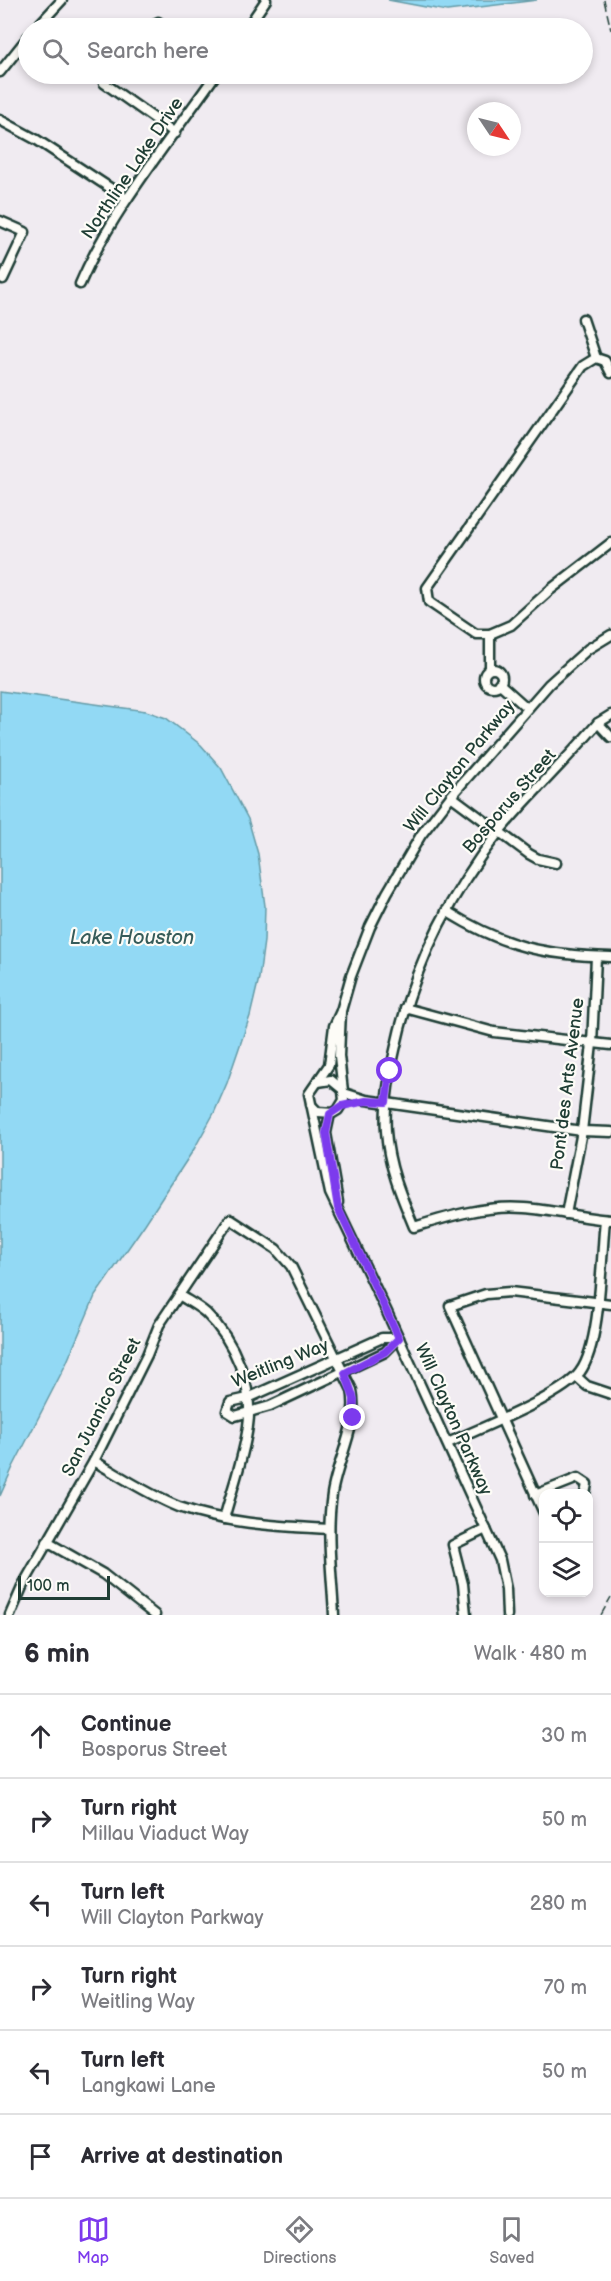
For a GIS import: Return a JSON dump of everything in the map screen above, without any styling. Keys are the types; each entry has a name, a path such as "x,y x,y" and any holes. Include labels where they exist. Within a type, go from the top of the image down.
{"street":[{"path":"45,18 62,0"},
{"path":"254,18 266,0"},
{"path":"0,72 18,50"},
{"path":"105,84 175,133"},
{"name":"Northline Lake Drive","path":"80,284 94,254 128,199 209,84"},
{"path":"0,120 37,140 128,199"},
{"path":"0,221 26,232 3,279"},
{"path":"583,319 596,357 605,361 611,373"},
{"path":"596,357 583,366 427,588 429,602 476,634 490,634 512,625 550,590 611,543"},
{"path":"490,634 490,669 484,675 486,684 491,686 499,683"},
{"name":"Will Clayton Parkway","path":"343,1091 339,1056 341,1011 360,951 387,893 422,835 451,796 527,708 568,666 588,649 611,635"},
{"path":"490,669 495,669 500,673 499,683"},
{"path":"499,683 527,708"},
{"name":"Bosporus Street","path":"566,1214 524,1208 493,1208 414,1227 389,1155 386,1102 390,1071 405,1008 426,951 446,911 469,873 498,833 598,723 611,715"},
{"path":"598,723 611,737"},
{"path":"451,796 529,854 538,859 556,863"},
{"path":"446,911 477,930 513,944 543,952 611,957"},
{"name":"Pont des Arts Avenue","path":"566,1214 582,1131 592,1044 596,957"},
{"path":"405,1008 494,1032 611,1045"},
{"name":"Will Clayton Parkway","path":"318,1082 329,1065 332,1035 341,1011"},
{"path":"366,1101 343,1091 331,1080 318,1082 309,1094 311,1105 318,1112 330,1114 342,1106 366,1101 386,1102 582,1131 611,1132"},
{"path":"342,1106 343,1091"},
{"name":"Will Clayton Parkway","path":"311,1105 330,1193 448,1443 500,1560 506,1589 507,1615"},
{"name":"Will Clayton Parkway","path":"330,1114 326,1133 338,1208"},
{"path":"448,1443 562,1389 577,1377 589,1356 608,1220 566,1214"},
{"name":"San Juanico Street","path":"10,1615 23,1585 94,1461 147,1355 159,1325 230,1219 276,1249 291,1266 338,1358"},
{"path":"539,1504 450,1306 486,1294 510,1292 611,1304"},
{"path":"179,1295 204,1312 220,1328 238,1362 248,1398 248,1426 224,1519"},
{"name":"Weitling Way","path":"382,1338 399,1338 385,1352 345,1373 270,1406 232,1415 227,1407 230,1402 248,1398 382,1338"},
{"path":"334,1615 329,1529 336,1472 355,1407 352,1390 338,1358"},
{"path":"577,1377 587,1386 611,1394"},
{"path":"94,1461 159,1498 180,1507 249,1523 329,1529"},
{"path":"550,1489 578,1478 587,1484 586,1489"},
{"path":"535,1495 539,1493"},
{"path":"466,1615 463,1584 453,1545 486,1529"},
{"path":"47,1542 104,1574 155,1615"}],"water":[{"path":"388,0 537,0 447,11"},
{"name":"Lake Houston","path":"0,691 146,711 166,718 201,745 221,768 248,819 258,854 265,906 264,941 259,978 250,1016 214,1113 194,1149 95,1296 66,1364 0,1496"}],"railway":[{"path":"604,0 611,30"},
{"path":"601,1615 611,1597"}],"route":[{"path":"353,1418 354,1399 345,1373 385,1352 399,1338 338,1208 326,1133 330,1114 342,1106 366,1101 386,1102 390,1071"}]}
